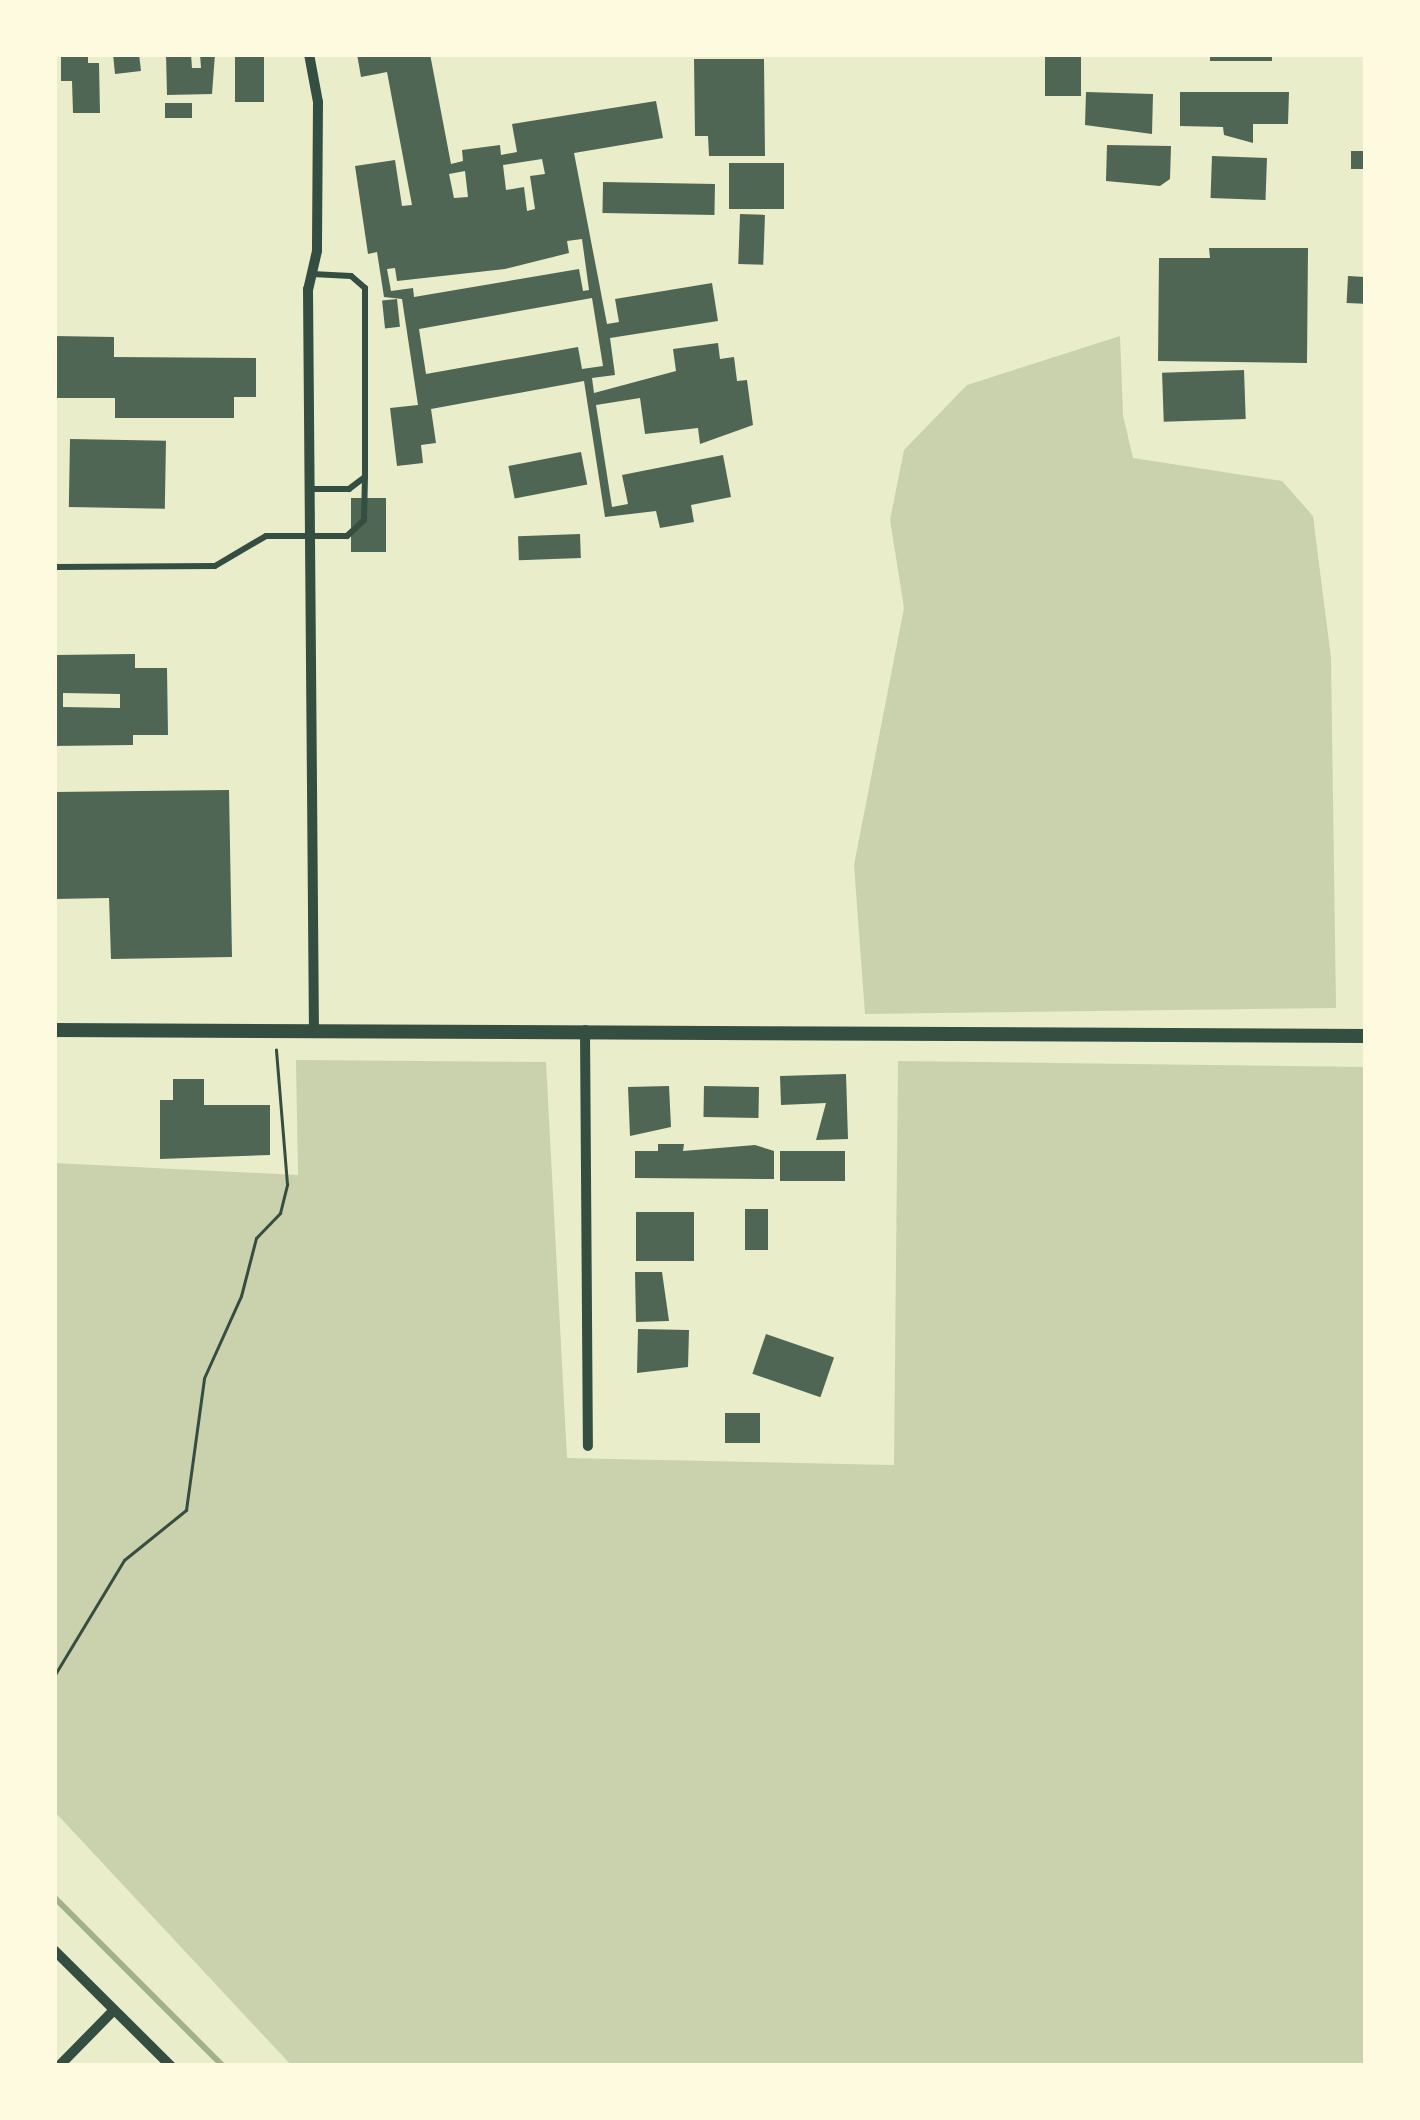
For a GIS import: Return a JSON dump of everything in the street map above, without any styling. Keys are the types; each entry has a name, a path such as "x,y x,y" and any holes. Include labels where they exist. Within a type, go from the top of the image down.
{"street":[{"path":"309,54 318,102 308,489 314,536 314,1031"},
{"path":"54,1030 1366,1036"},
{"path":"585,1030 588,1446"},
{"path":"54,1950 171,2066"},
{"path":"59,2066 113,2011"}],"lane":[{"path":"54,568 215,566 266,536 314,536 362,527 364,287 351,276 312,274"},
{"path":"308,489 349,489 365,477"}],"path":[{"path":"54,1676 124,1560 187,1510 204,1378 242,1296 256,1238 280,1214 287,1184 276,1031"}],"green space":[{"path":"1120,336 1123,415 1133,458 1282,481 1313,516 1331,658 1336,1008 865,1014 854,865 904,608 890,520 904,450 967,385"},
{"path":"296,1060 546,1062 567,1458 894,1465 898,1061 1366,1067 1366,2066 292,2066 54,1811 54,1163 298,1175"}],"building":[{"path":"61,54 88,54 88,63 99,63 100,113 73,113 72,81 61,81"},
{"path":"113,54 139,54 141,71 115,74"},
{"path":"166,54 191,54 192,68 201,68 200,54 215,54 212,94 167,95"},
{"path":"235,54 264,54 264,102 235,102"},
{"path":"357,54 430,54 451,164 463,161 462,150 500,145 501,155 517,152 512,124 656,101 663,138 574,153 607,324 619,322 615,299 712,283 718,321 610,338 615,375 592,378 594,393 676,371 673,349 718,343 720,359 734,357 737,381 747,380 753,425 700,444 698,428 645,434 640,398 596,405 612,507 628,504 622,475 723,455 731,497 691,505 694,522 660,528 656,511 605,517 584,381 431,409 436,443 421,445 423,463 397,466 390,408 418,405 402,299 384,297 377,252 368,254 355,166 395,160 402,206 412,205 387,72 361,77","holes":["542,159 545,174 530,176 535,209 527,211 524,187 506,190 503,165","465,171 468,197 454,198 449,174","582,239 589,290 583,291 579,269 414,297 413,288 391,291 387,269 395,268 397,281 505,269 569,253 567,241","592,298 603,366 582,369 578,347 426,374 419,329"]},
{"path":"1045,54 1081,54 1081,96 1045,96"},
{"path":"1210,54 1272,54 1272,61 1210,61"},
{"path":"694,59 764,59 765,156 709,156 708,136 695,136"},
{"path":"1086,92 1153,94 1152,134 1085,125"},
{"path":"1180,92 1289,92 1288,124 1253,124 1253,143 1224,135 1223,127 1180,126"},
{"path":"165,103 192,103 192,118 165,118"},
{"path":"1107,145 1171,146 1170,179 1160,186 1106,181"},
{"path":"1351,151 1366,151 1366,169 1351,169"},
{"path":"1212,156 1267,158 1266,200 1211,198"},
{"path":"729,163 784,163 784,209 729,209"},
{"path":"603,182 715,184 714,215 602,213"},
{"path":"740,214 765,215 763,265 738,264"},
{"path":"1209,248 1308,248 1307,363 1158,361 1159,258 1210,258"},
{"path":"1348,276 1365,277 1364,304 1347,303"},
{"path":"397,299 400,327 385,328 382,301"},
{"path":"54,336 114,337 114,357 256,358 256,397 234,397 234,418 115,418 115,398 54,398"},
{"path":"1244,370 1246,419 1164,422 1162,373"},
{"path":"70,439 166,441 165,509 69,507"},
{"path":"581,452 587,484 515,499 508,466"},
{"path":"351,498 386,498 386,552 351,552"},
{"path":"580,534 581,558 519,560 518,536"},
{"path":"135,654 135,668 167,668 168,735 133,735 133,745 54,746 54,655","holes":["63,693 120,694 120,708 63,707"]},
{"path":"229,790 232,957 111,959 109,898 54,899 54,792"},
{"path":"846,1074 848,1139 816,1140 826,1103 781,1105 780,1076"},
{"path":"173,1079 204,1079 204,1105 270,1105 270,1155 160,1159 160,1100 173,1100"},
{"path":"669,1086 671,1127 630,1136 628,1087"},
{"path":"704,1086 759,1087 758,1118 703,1117"},
{"path":"658,1144 684,1144 683,1151 755,1145 774,1151 774,1179 635,1178 635,1151 658,1151"},
{"path":"780,1151 845,1151 845,1181 780,1181"},
{"path":"745,1209 768,1209 768,1250 745,1250"},
{"path":"636,1212 694,1212 694,1261 636,1261"},
{"path":"635,1272 662,1272 669,1321 636,1322"},
{"path":"638,1329 689,1330 688,1367 637,1373"},
{"path":"766,1334 834,1357 820,1397 752,1374"},
{"path":"725,1413 760,1413 760,1443 725,1443"}],"waterway":[{"path":"54,1897 223,2066"}]}
